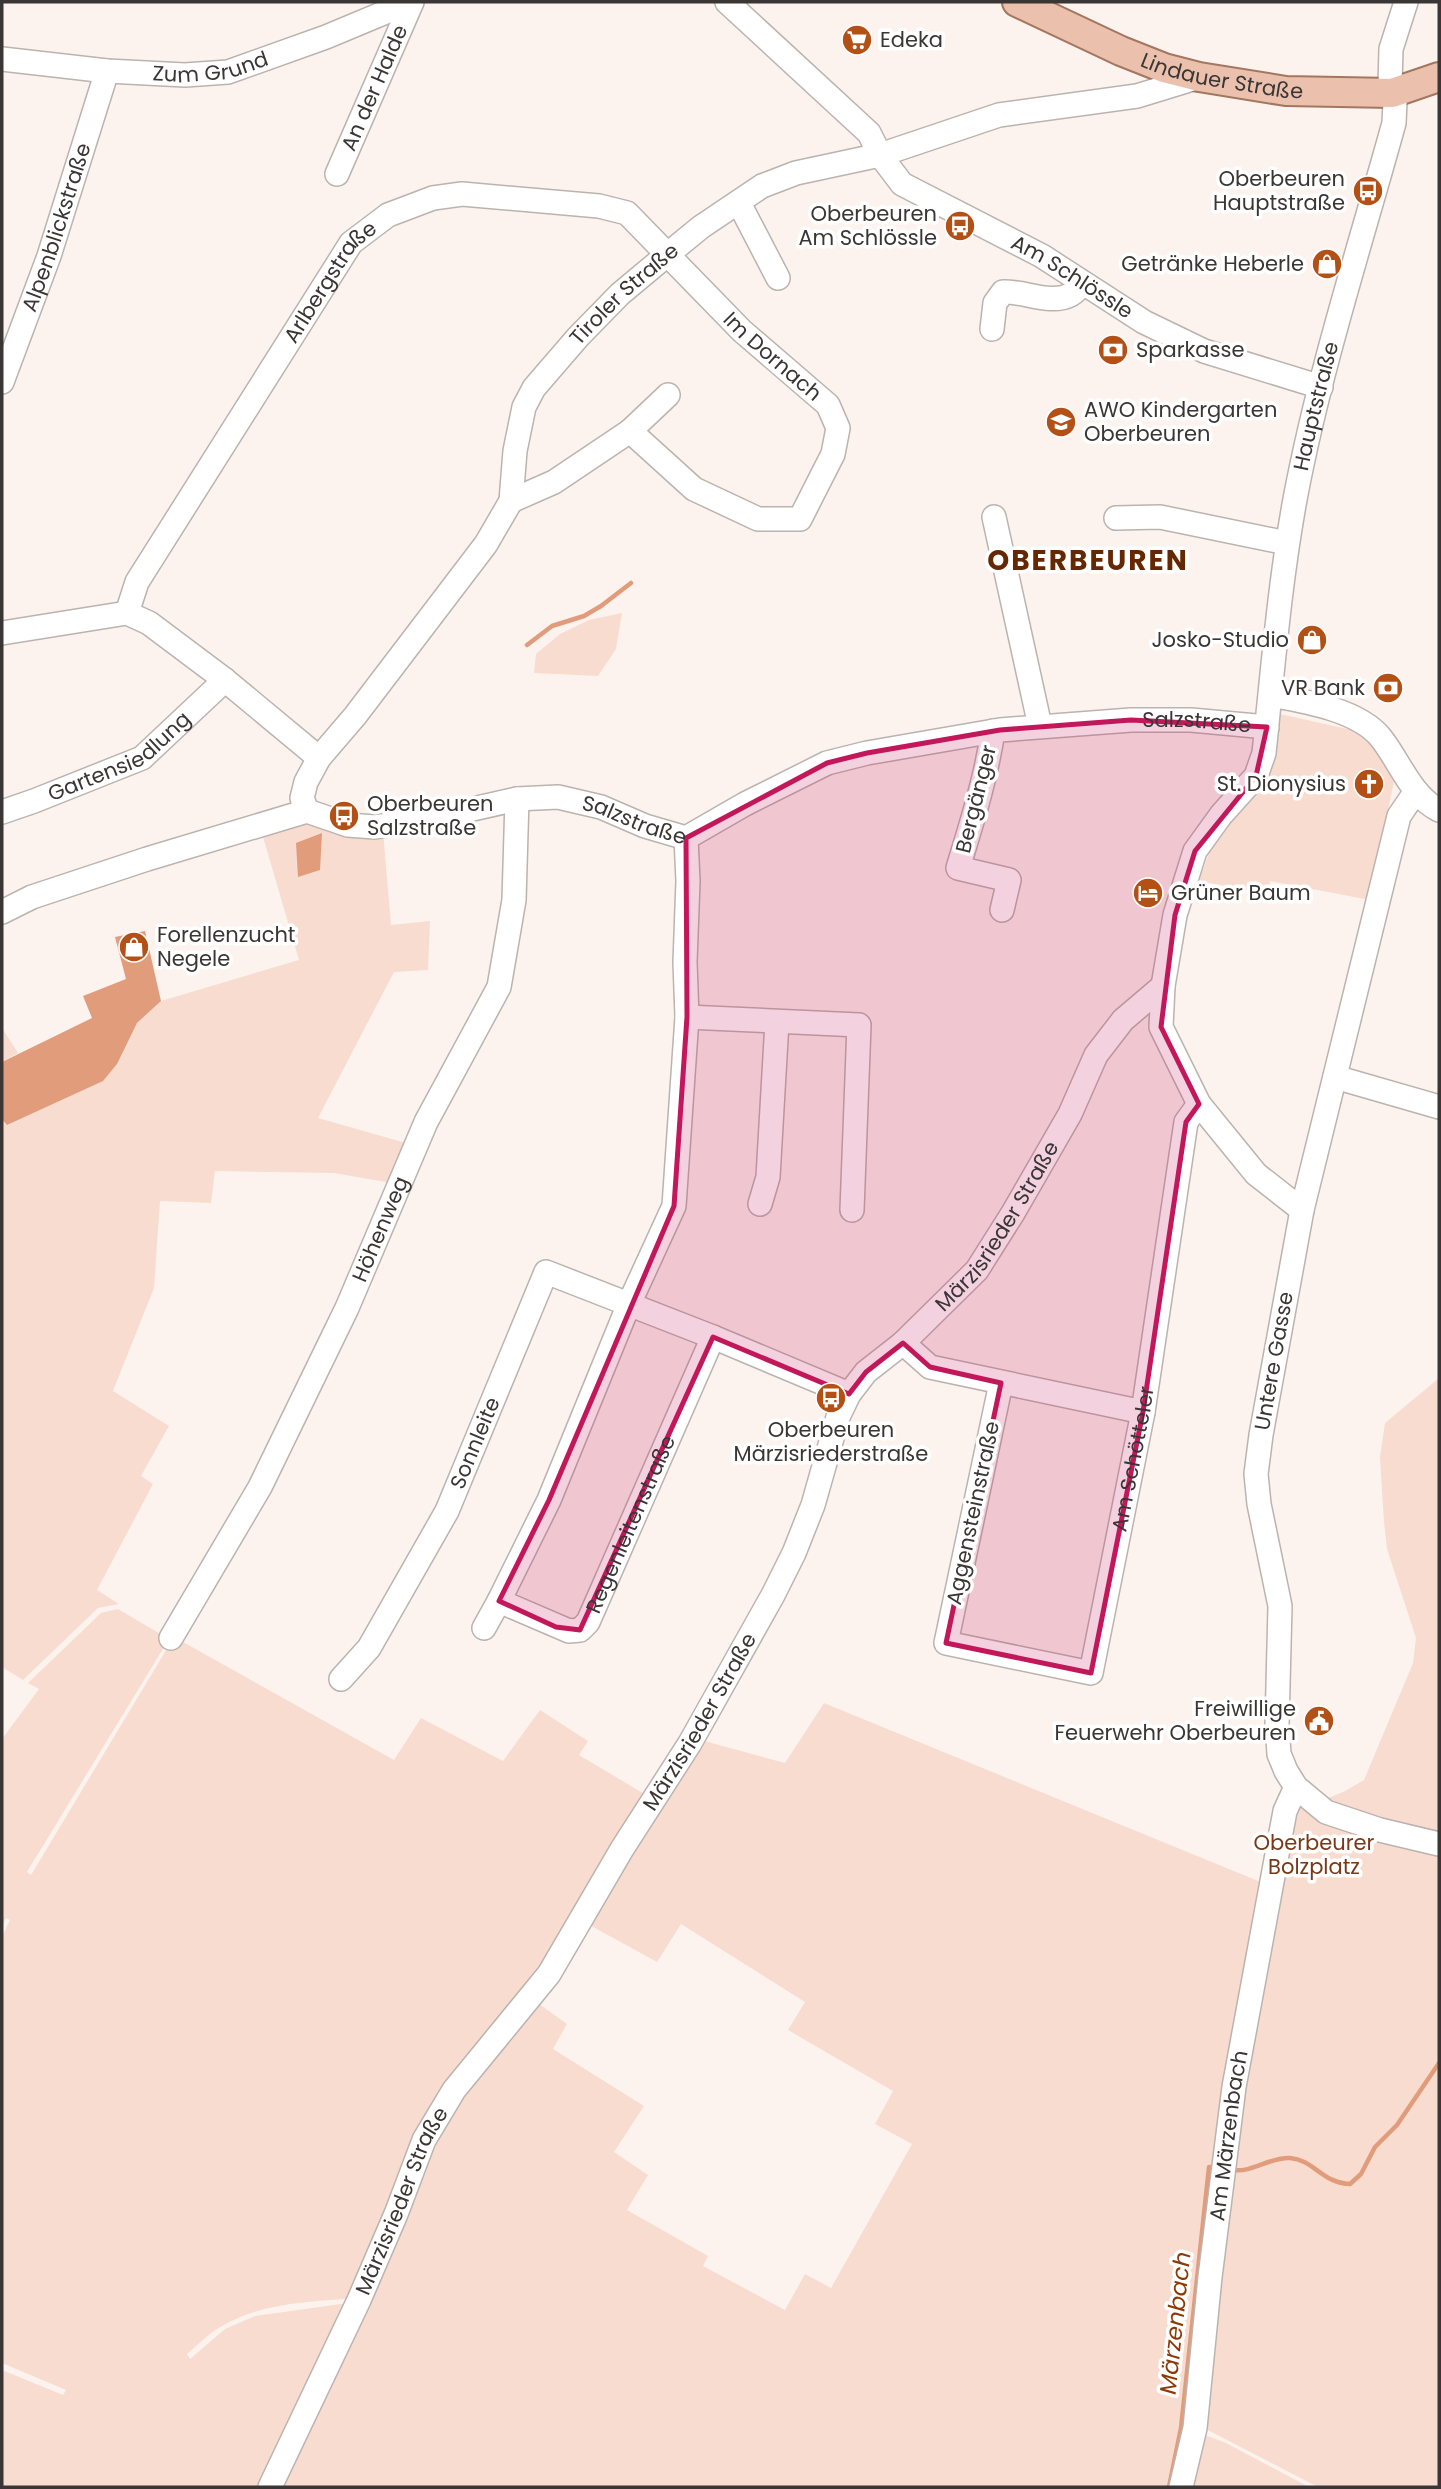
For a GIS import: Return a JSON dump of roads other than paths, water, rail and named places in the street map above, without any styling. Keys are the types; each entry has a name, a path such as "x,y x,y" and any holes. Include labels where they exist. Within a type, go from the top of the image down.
{"main road":[{"name":"Lindauer Straße","path":"1017,2 1121,51 1164,68 1199,77 1286,91 1392,93 1439,77"}],"street":[{"name":"Zum Grund","path":"2,59 107,71 185,75 228,72 326,37 411,2"},
{"name":"An der Halde","path":"337,174 411,2"},
{"name":"Am Schlössle","path":"727,2 869,133 880,155 902,184 1042,256 1144,321 1204,351 1321,387"},
{"name":"Hauptstraße","path":"1302,1210 1256,1174 1199,1104 1161,1027 1163,986 1175,915 1195,851 1221,815 1256,776 1264,753 1287,543 1296,492 1321,387 1394,124 1395,102 1390,85 1391,49 1406,2"},
{"name":"Alpenblickstraße","path":"2,382 49,256 107,71"},
{"name":"Tiroler Straße","path":"307,811 302,798 306,782 319,758 355,716 486,544 511,501 515,451 524,407 534,388 620,294 668,254 701,227 762,186 796,173 880,155 999,115 1138,96 1199,77"},
{"name":"Arlbergstraße","path":"127,613 137,582 351,243 388,215 433,198 461,194 599,206 627,213 668,254"},
{"path":"739,203 778,278"},
{"name":"Im Dornach","path":"630,431 694,489 758,519 800,519 833,454 838,428 828,405 742,331 668,254"},
{"path":"992,329 995,303 1003,292 1055,299 1070,295 1083,284"},
{"path":"511,501 554,482 630,431 668,395"},
{"path":"994,517 1040,726"},
{"path":"1116,518 1160,517 1287,543"},
{"path":"2,633 127,613 149,623 225,680 319,758"},
{"name":"Gartensiedlung","path":"2,811 142,758 225,680"},
{"path":"1271,695 1354,718 1379,736 1416,791 1439,810"},
{"name":"Salzstraße","path":"307,811 348,825 375,827 424,820 517,799 558,797 601,807 645,826 687,838 736,809 827,763 867,753 993,731 1131,720 1267,727"},
{"name":"Bergänger","path":"993,731 978,805 958,868 1009,880 1002,910"},
{"name":"Untere Gasse","path":"1416,791 1399,816 1302,1210 1256,1475 1259,1504 1280,1606 1277,1725 1279,1754 1286,1772 1296,1787 1326,1812 1380,1830 1439,1844"},
{"name":"Höhenweg","path":"172,1638 260,1487 347,1308 426,1122 499,987 514,900 517,799"},
{"path":"2,912 45,893 147,859 307,811"},
{"path":"484,1628 549,1500 629,1304 674,1206 687,1017 687,838"},
{"name":"Märzisrieder Straße","path":"270,2487 359,2300 424,2140 454,2090 549,1974 622,1849 690,1743 773,1595 813,1505 838,1417 849,1394 866,1372 903,1343 977,1270 1070,1114 1096,1055 1123,1020 1163,986"},
{"path":"687,1017 859,1025 852,1210"},
{"path":"760,1203 768,1177 777,1022"},
{"path":"1335,1077 1439,1107"},
{"name":"Am Schötteler","path":"946,1643 1091,1672 1143,1412 1186,1122 1199,1104"},
{"name":"Sonnleite","path":"341,1679 369,1648 447,1511 546,1272 849,1394"},
{"name":"Regenleitenstraße","path":"499,1601 569,1631 580,1630 588,1622 713,1337"},
{"path":"903,1343 930,1367 1143,1412"},
{"name":"Aggensteinstraße","path":"946,1643 1000,1383"},
{"name":"Am Märzenbach","path":"1181,2487 1195,2428 1210,2277 1234,2087 1285,1811 1296,1787"}],"waterway":[{"path":"527,645 552,626 584,616 601,606 631,583"},
{"name":"Märzenbach","path":"1232,2170 1290,2158 1306,2163 1332,2180 1350,2184 1361,2174 1375,2147 1397,2125 1439,2063"},
{"name":"Märzenbach","path":"1169,2487 1181,2428 1209,2167 1215,2167"}],"place":[{"name":"Edeka","path":"857,40"},
{"name":"Oberbeuren Hauptstraße","path":"1368,191"},
{"name":"Oberbeuren Am Schlössle","path":"960,226"},
{"name":"Getränke Heberle","path":"1327,264"},
{"name":"Sparkasse","path":"1113,350"},
{"name":"AWO Kindergarten Oberbeuren","path":"1061,422"},
{"name":"Josko-Studio","path":"1312,640"},
{"name":"VR Bank","path":"1388,688"},
{"name":"St. Dionysius","path":"1369,784"},
{"name":"Oberbeuren Salzstraße","path":"344,816"},
{"name":"Grüner Baum","path":"1148,893"},
{"name":"Forellenzucht Negele","path":"134,947"},
{"name":"Oberbeuren Märzisriederstraße","path":"831,1398"},
{"name":"Freiwillige Feuerwehr Oberbeuren","path":"1319,1721"}],"district":[{"name":"OBERBEUREN","path":"1088,560"}],"park label":[{"name":"Oberbeurer Bolzplatz","path":"1314,1855"}]}
